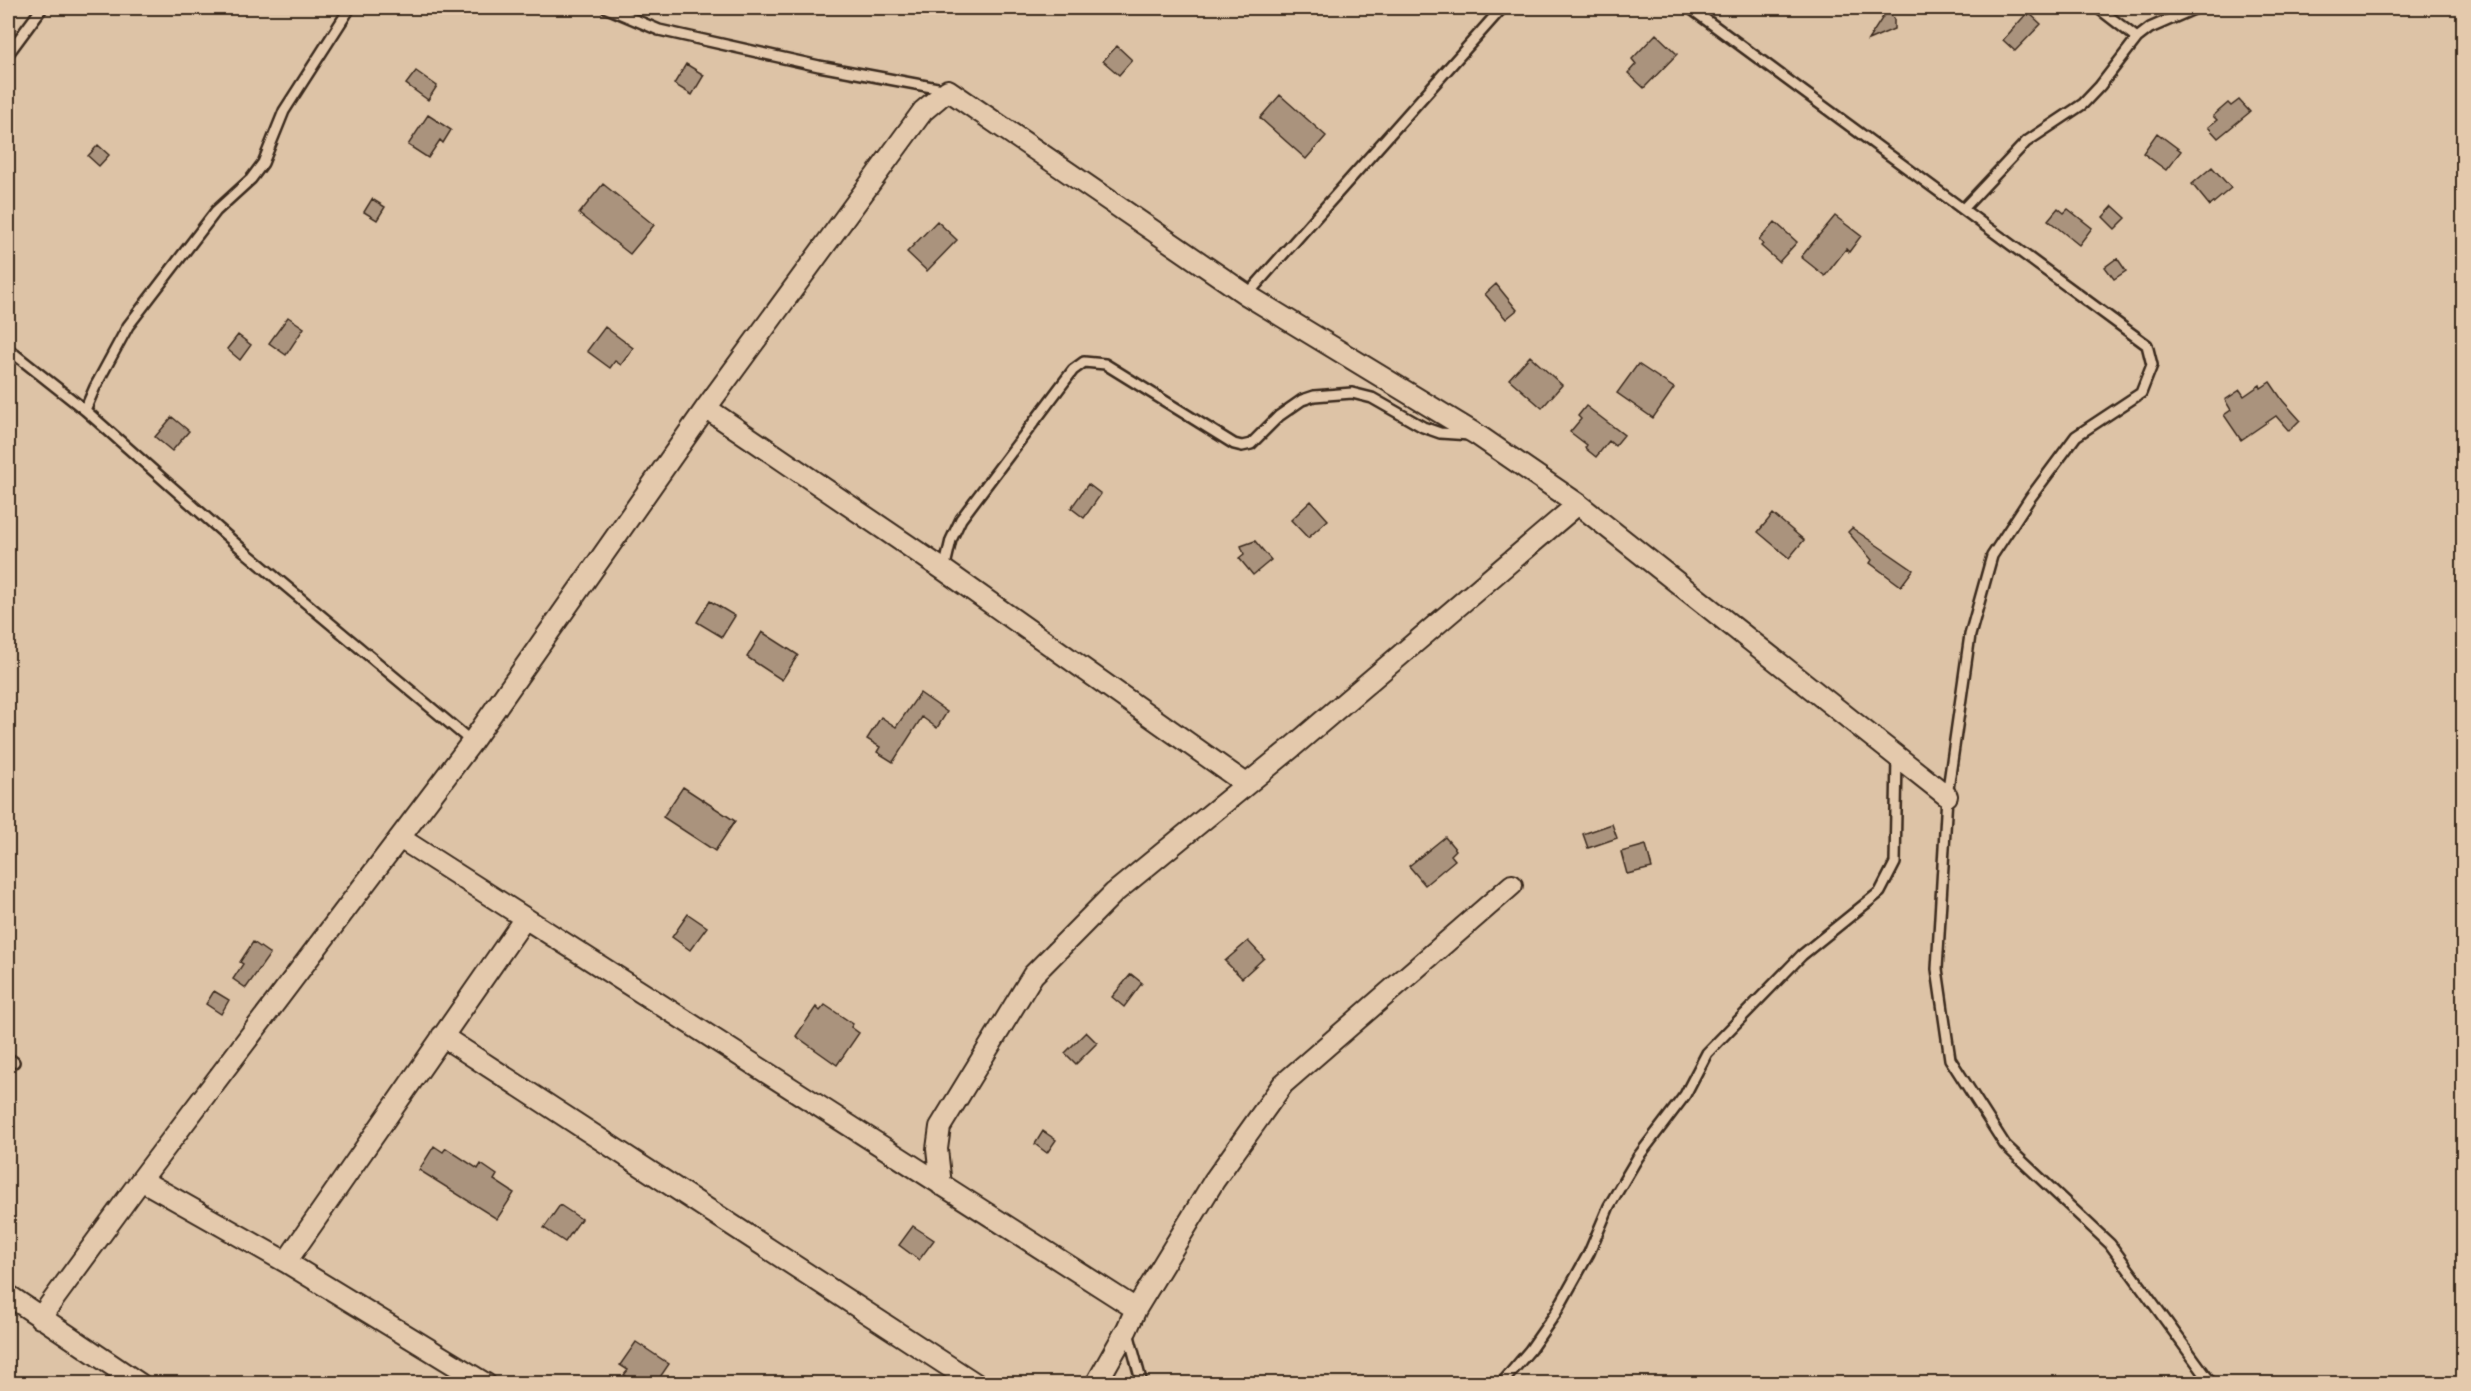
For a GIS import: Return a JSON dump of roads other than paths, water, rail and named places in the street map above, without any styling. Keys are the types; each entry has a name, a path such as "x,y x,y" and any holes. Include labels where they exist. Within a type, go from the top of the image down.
{"street":[{"path":"40,1318 141,1180 472,742 706,408 923,111 948,90 1247,295 1479,436 1578,504 1947,796"},
{"path":"706,408 944,570 1246,784"},
{"path":"941,1185 937,1149 940,1127 1033,975 1114,893 1578,504"},
{"path":"400,838 1136,1309"},
{"path":"1096,1383 1128,1329 1136,1309 1214,1181 1283,1084 1512,885"},
{"path":"286,1262 525,918"},
{"path":"442,1036 976,1383"},
{"path":"141,1180 286,1262 486,1383"},
{"path":"8,1295 140,1383"}],"lane":[{"path":"8,54 42,8"},
{"path":"85,410 94,387 129,326 216,211 251,179 263,163 284,111 350,8"},
{"path":"607,8 659,30 819,66 948,90"},
{"path":"1247,295 1502,8"},
{"path":"1690,8 2147,345 2152,365 2141,393 2076,436 2030,498 1992,556 1970,635 1947,796 1937,969 1950,1059 2005,1145 2110,1244 2212,1383"},
{"path":"2098,8 2136,38"},
{"path":"1963,209 2026,142 2083,104 2100,86 2136,38 2150,28 2196,8"},
{"path":"8,349 85,410 244,551 472,742"},
{"path":"944,570 951,540 961,519 1073,370 1084,362 1105,364 1234,444 1242,446 1251,444 1279,416 1302,400 1314,396 1352,393 1372,398 1423,427 1440,433 1479,436"},
{"path":"1501,1383 1530,1350 1555,1314 1589,1253 1609,1206 1638,1157 1685,1095 1707,1053 1802,955 1880,892 1895,863 1897,757"},
{"path":"1128,1329 1142,1383"}]}
